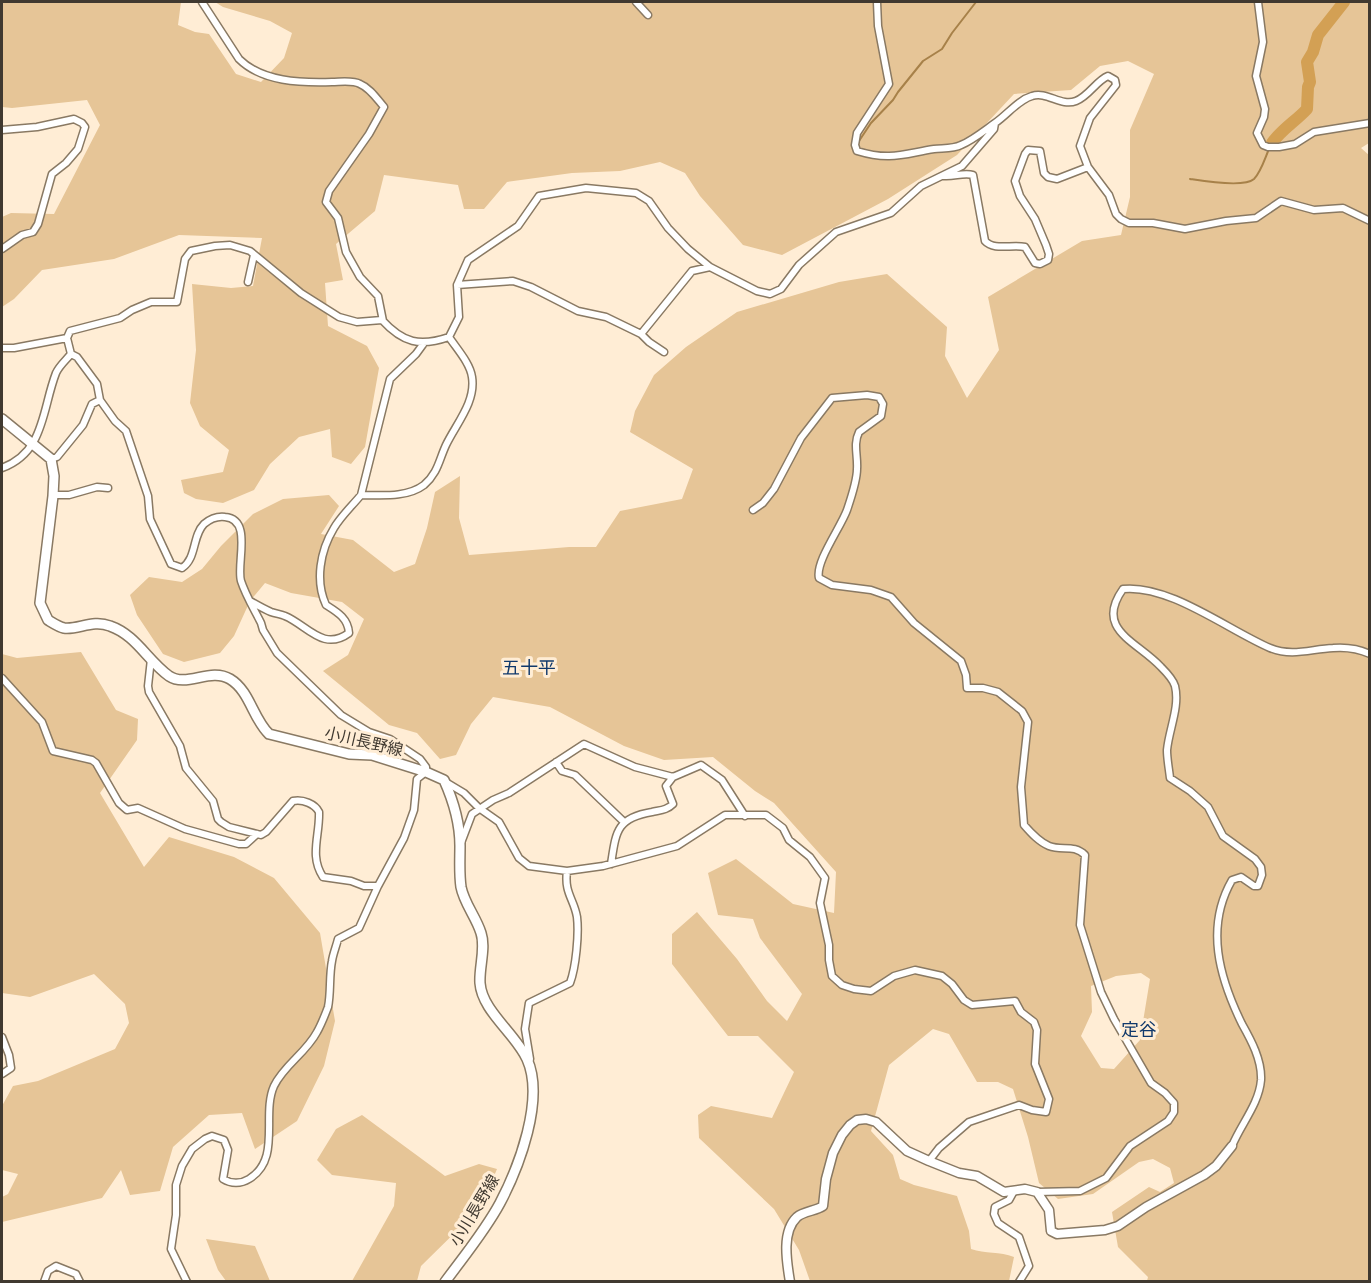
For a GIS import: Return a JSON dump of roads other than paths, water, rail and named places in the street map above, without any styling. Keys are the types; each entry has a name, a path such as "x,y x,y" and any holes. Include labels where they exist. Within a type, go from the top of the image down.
{"main road":[{"path":"2,419 51,459"},
{"name":"小川長野線","path":"51,459 54,476 40,603 48,620 65,628 90,623 108,625 130,637 168,675 178,681 219,674 231,680 241,688 260,726 269,735 350,754 372,755 444,780 452,798 460,844 459,867 462,891 482,934 480,983 484,1001 512,1034 527,1060 532,1080 532,1104 528,1130 512,1176 484,1230 445,1281"}],"street":[{"path":"202,2 238,59 252,70 276,79 319,83 359,82 384,107 369,134 329,191 326,202 338,218 346,252 360,277 378,296 383,321 405,339 424,343 449,337 459,317 457,285 468,261 518,226 539,196 586,188 636,193 650,201 668,228 710,267 757,291 770,294 781,289 799,265 836,232 891,213 921,186 962,166 994,129 995,123"},
{"path":"636,2 648,15"},
{"path":"877,2 879,33 889,84 857,134 855,145 858,150 877,156 900,157 933,149 960,146 1031,96 1042,95 1061,102 1075,102 1093,89 1102,78 1112,77 1116,85 1090,118 1080,146 1088,167 1108,195 1116,214 1129,223 1153,223 1185,229 1226,221 1242,221 1256,218 1281,201 1314,210 1343,208 1370,221"},
{"path":"1258,2 1263,42 1256,76 1265,109 1257,133 1263,145 1268,147 1295,144 1314,132 1370,123"},
{"path":"2,130 38,127 74,119 85,127 78,149 52,174 38,224 33,232 22,235 2,249"},
{"path":"943,176 973,175 986,242 993,247 1008,245 1025,248 1035,263 1040,264 1048,260 1049,254 1035,219 1020,196 1015,181 1025,154 1028,150 1040,151 1044,173 1052,179 1088,167"},
{"path":"187,1281 172,1251 171,1242 176,1215 176,1185 182,1166 196,1144 212,1136 224,1140 228,1150 223,1179 228,1182 246,1181 262,1167 267,1155 270,1128 269,1106 273,1089 279,1076 314,1038 318,1030 328,1007 331,963 338,939 359,928 404,838 414,810 417,779 426,772 426,766 420,759 390,739 369,732 341,715 294,671 272,645 241,581 242,536 239,525 233,519 226,517 211,519 200,530 188,563 182,568 171,564 150,519 148,496 126,431 115,421 100,400 97,384 77,357 71,354 67,338 70,331 120,318 151,302 177,302 185,259 191,252 230,245 249,250 301,293 339,317 357,322 383,321"},
{"path":"248,282 254,255"},
{"path":"640,334 692,271 710,267"},
{"path":"457,285 513,281 531,287 578,311 606,317 640,334 664,352"},
{"path":"361,495 399,494 423,485 439,467 446,447 465,413 472,386 469,366 449,337"},
{"path":"2,348 14,348 67,338"},
{"path":"250,601 272,612 287,616 313,634 327,639 342,638 349,633 349,627 340,614 326,605 319,578 322,561 333,528 361,495 390,379 424,343"},
{"path":"2,468 15,463 33,443 45,415 57,371 71,354"},
{"path":"753,510 763,503 774,489 801,438 832,398 859,395 879,397 883,404 881,416 860,432 855,442 858,471 839,529 819,568 819,578 832,585 871,590 891,597 914,623 961,661 966,675 967,688 983,688 998,692 1022,711 1028,722 1021,787 1024,825 1052,848 1075,848 1085,855 1080,925 1101,992 1151,1083 1174,1103 1174,1112 1168,1121 1130,1146 1106,1178 1080,1191 1037,1192 1025,1189 1004,1192 977,1176 959,1173 907,1151 876,1122 866,1119 857,1120 842,1135 833,1153 826,1179 823,1206 797,1217 792,1226 788,1236 786,1258 790,1281"},
{"path":"51,459 57,457 83,425 92,404 100,400"},
{"path":"52,495 69,495 98,487 108,488"},
{"path":"1037,1192 1048,1210 1051,1231 1057,1234 1105,1230 1118,1226 1216,1166 1232,1146 1254,1104 1261,1078 1254,1045 1241,1021 1219,962 1217,918 1223,896 1232,880 1241,877 1254,886 1258,886 1262,874 1261,867 1255,859 1223,836 1208,807 1202,801 1170,778 1167,749 1175,714 1175,685 1151,656 1116,627 1112,611 1114,603 1123,589 1143,590 1174,598 1282,652 1336,648 1370,654"},
{"path":"151,658 149,692 180,746 186,768 213,801 221,822 229,827 261,835 293,801 308,803 319,812 315,845 316,861 323,877 351,881 364,886 378,886"},
{"path":"2,678 30,706 42,722 53,751 92,760 96,763 119,803 127,810 138,808 185,829 239,844 246,844 257,834"},
{"path":"460,844 472,814 479,808 509,793 584,744 635,767 673,777"},
{"path":"556,762 562,771 574,775 623,821"},
{"path":"611,864 616,833 623,821 639,814 668,809 673,804 666,786 673,777 700,765 722,780 745,816"},
{"path":"444,780 464,793 479,808 499,822 519,858 529,866 567,871 611,864 677,846 725,815 766,815 783,828 789,840 810,857 825,878 820,903 829,945 829,960 832,976 842,985 871,991 894,976 915,970 942,976 952,984 964,1000 972,1005 1015,1001 1021,1012 1034,1022 1037,1030 1035,1064 1049,1099 1046,1112 1019,1105 969,1122 939,1148 929,1161"},
{"path":"527,1060 530,1059 525,1029 529,1003 570,983 576,961 577,916 566,884 567,871"},
{"path":"2,1037 11,1068 2,1074"},
{"path":"1014,1191 1009,1200 995,1207 994,1214 998,1223 1019,1238 1029,1266 1019,1281"},
{"path":"44,1281 48,1270 56,1266 76,1274 80,1281"}],"waterway":[{"path":"859,141 871,123 893,100 923,61 942,49 976,2"},
{"path":"1272,143 1307,109 1310,82 1307,62 1318,35 1344,2"},
{"path":"1190,179 1223,183 1249,182 1259,173 1269,149"}],"district":[{"name":"五十平","path":"529,668"},
{"name":"定谷","path":"1139,1030"}]}
